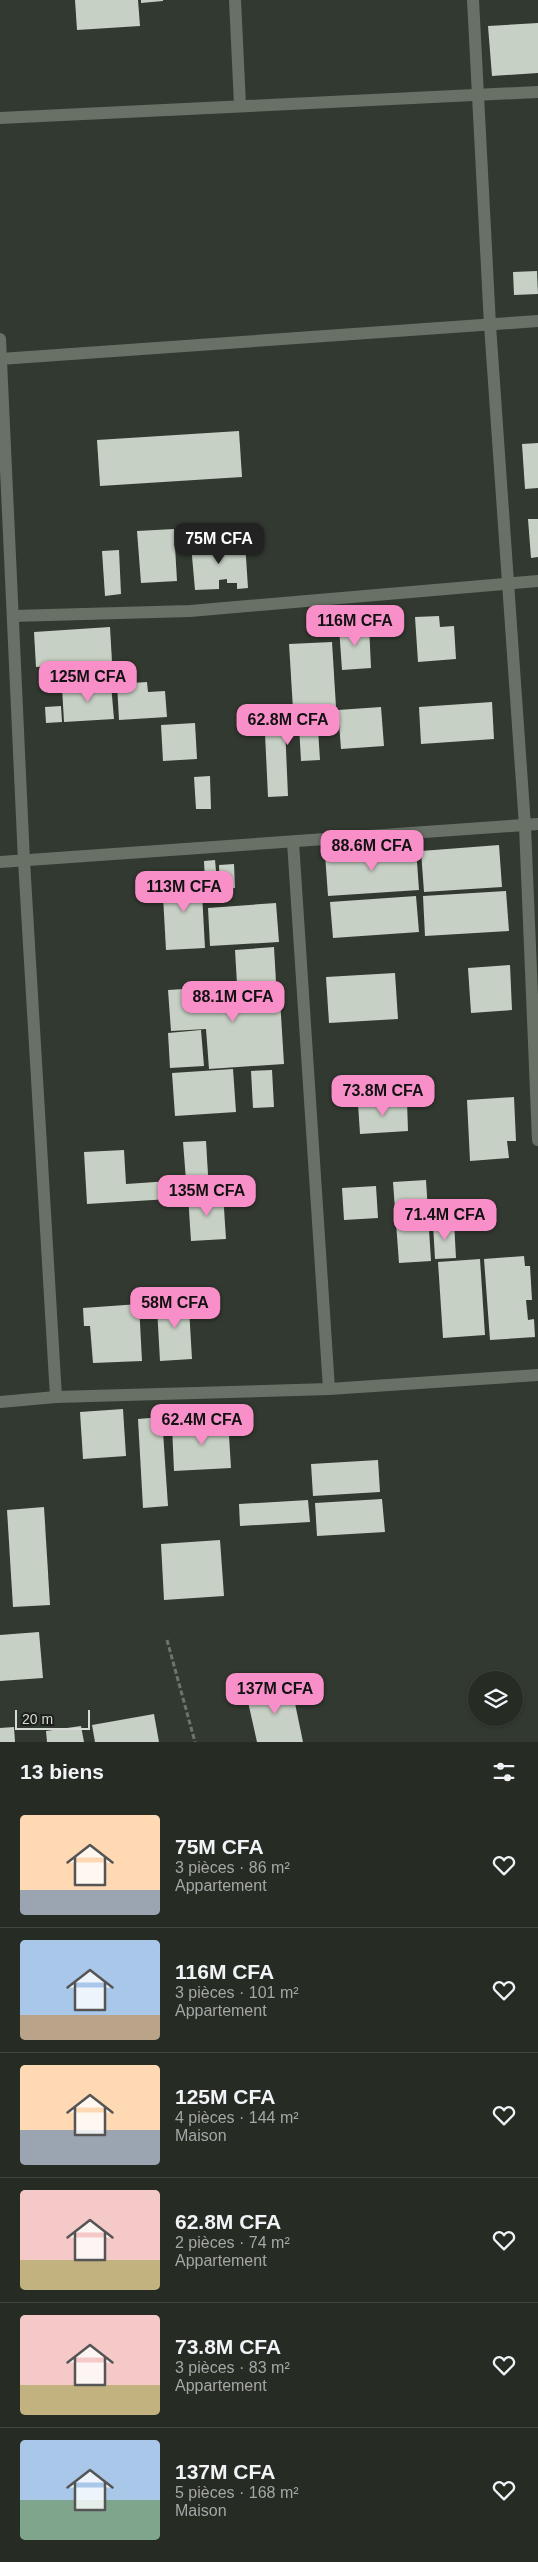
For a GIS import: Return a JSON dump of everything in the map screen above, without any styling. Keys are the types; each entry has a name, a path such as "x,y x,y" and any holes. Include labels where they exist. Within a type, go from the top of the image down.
{"street":[{"path":"234,0 240,105"},
{"path":"473,0 490,325 525,826 538,1140"},
{"path":"0,118 538,92"},
{"path":"1,359 538,321"},
{"path":"0,339 24,860 56,1397"},
{"path":"13,616 190,611 538,581"},
{"path":"0,862 538,824"},
{"path":"293,842 328,1388"},
{"path":"0,1402 56,1397 328,1388 538,1375"}],"path":[{"path":"167,1640 194,1742"}],"building":[{"path":"75,0 138,0 140,26 77,30"},
{"path":"141,0 163,0 163,1 141,3"},
{"path":"538,23 538,73 492,76 488,26"},
{"path":"537,271 538,294 514,295 513,272"},
{"path":"239,431 242,477 100,486 97,440"},
{"path":"538,443 538,488 525,489 522,444"},
{"path":"528,519 538,519 538,557 531,558"},
{"path":"174,529 177,581 141,583 137,531"},
{"path":"245,542 248,588 237,589 237,583 227,583 227,579 219,580 219,589 195,590 191,545"},
{"path":"119,550 121,594 105,596 102,551"},
{"path":"439,616 440,627 454,626 456,659 418,662 415,617"},
{"path":"369,625 371,668 342,670 339,627"},
{"path":"110,627 112,662 36,667 34,632"},
{"path":"332,642 336,707 293,709 289,644"},
{"path":"147,682 148,692 165,691 167,717 119,720 117,684"},
{"path":"111,684 114,719 64,722 62,687"},
{"path":"492,702 494,739 421,744 419,707"},
{"path":"61,706 62,722 46,723 45,707"},
{"path":"381,707 384,746 341,749 338,710"},
{"path":"298,710 298,714 317,714 320,760 301,761 299,725 285,726 288,796 268,797 264,712"},
{"path":"195,723 197,759 163,761 161,725"},
{"path":"210,776 211,809 196,809 194,777"},
{"path":"499,845 502,887 424,892 421,851"},
{"path":"416,848 419,890 328,896 325,854"},
{"path":"215,860 217,882 205,883 204,861"},
{"path":"234,864 235,888 220,889 219,865"},
{"path":"201,875 205,948 166,950 162,878"},
{"path":"506,891 509,931 425,936 423,896"},
{"path":"416,896 419,932 333,938 330,902"},
{"path":"276,903 279,942 210,946 208,908"},
{"path":"274,947 276,982 237,984 235,950"},
{"path":"510,965 512,1010 471,1013 468,968"},
{"path":"395,973 398,1019 329,1023 326,977"},
{"path":"279,983 284,1064 209,1069 206,1029 171,1031 168,990"},
{"path":"201,1030 204,1066 170,1068 168,1033"},
{"path":"233,1069 236,1112 175,1116 172,1073"},
{"path":"272,1070 274,1107 253,1108 251,1071"},
{"path":"514,1097 516,1141 507,1141 509,1158 470,1161 467,1100"},
{"path":"407,1101 408,1131 360,1134 358,1104"},
{"path":"206,1141 209,1191 187,1193 183,1142"},
{"path":"124,1150 126,1184 185,1180 186,1198 87,1204 84,1152"},
{"path":"426,1180 431,1261 399,1263 393,1182"},
{"path":"376,1186 378,1218 344,1220 342,1188"},
{"path":"223,1193 226,1239 191,1241 188,1195"},
{"path":"454,1222 456,1258 435,1259 433,1224"},
{"path":"524,1256 525,1266 530,1266 532,1300 526,1300 528,1320 534,1319 535,1337 490,1340 484,1259"},
{"path":"480,1259 485,1335 443,1338 438,1262"},
{"path":"188,1291 192,1359 160,1361 157,1308 172,1307 171,1293"},
{"path":"139,1304 142,1361 93,1363 90,1326 84,1326 83,1308"},
{"path":"123,1409 126,1456 83,1459 80,1412"},
{"path":"162,1417 168,1506 143,1508 138,1419"},
{"path":"228,1419 231,1468 174,1471 172,1426 210,1424 210,1420"},
{"path":"378,1460 380,1492 313,1496 311,1464"},
{"path":"382,1499 385,1532 317,1536 315,1503"},
{"path":"308,1500 310,1522 240,1526 239,1504"},
{"path":"44,1507 50,1605 13,1607 7,1510"},
{"path":"220,1540 224,1596 164,1600 161,1544"},
{"path":"39,1632 43,1678 0,1681 0,1635"},
{"path":"291,1684 303,1742 257,1742 246,1693"},
{"path":"154,1714 159,1742 95,1742 92,1725"},
{"path":"81,1726 84,1742 47,1742 46,1731"},
{"path":"14,1727 15,1742 0,1742 0,1728"}]}
